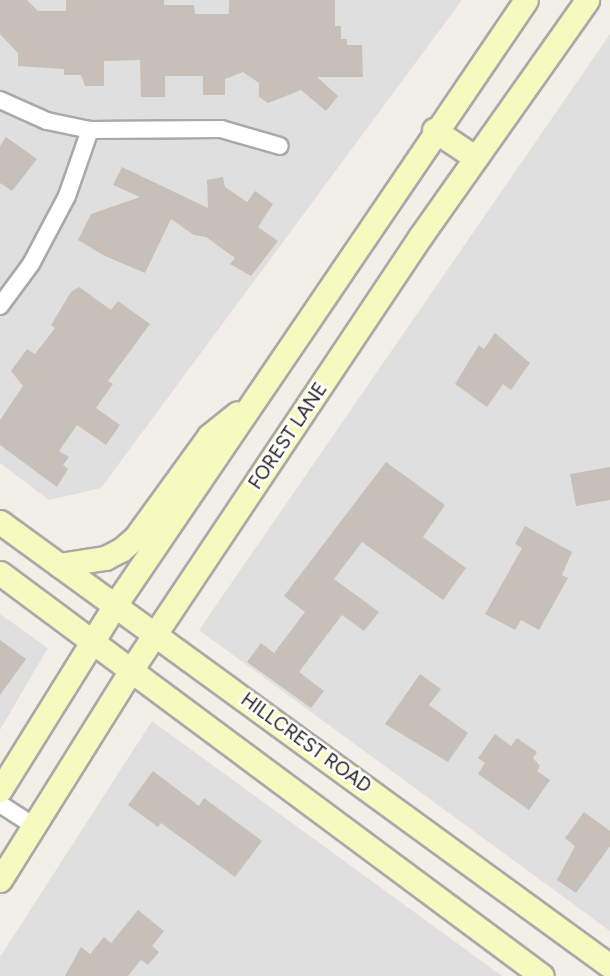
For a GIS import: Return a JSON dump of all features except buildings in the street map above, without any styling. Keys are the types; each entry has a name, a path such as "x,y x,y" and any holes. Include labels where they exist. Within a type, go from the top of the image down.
{"main road":[{"path":"0,790 92,640 434,130 526,0"},
{"name":"FOREST LANE","path":"0,880 131,670 476,158 587,0"},
{"path":"434,130 476,158"},
{"path":"59,565 96,561 121,550 209,436 258,395"},
{"name":"HILLCREST ROAD","path":"0,522 157,633 610,966"},
{"path":"0,573 542,976"}],"street":[{"path":"0,100 47,121 90,130 221,129 280,146"},
{"path":"0,306 31,264 67,196 90,130"},
{"path":"0,804 34,826"},
{"path":"602,976 610,966"}],"shaded area":[{"path":"0,0 462,0 101,488 49,500 0,463"},
{"path":"610,34 610,931 199,630"},
{"path":"0,614 48,648 0,730"},
{"path":"152,721 502,976 0,976 0,957"}]}
